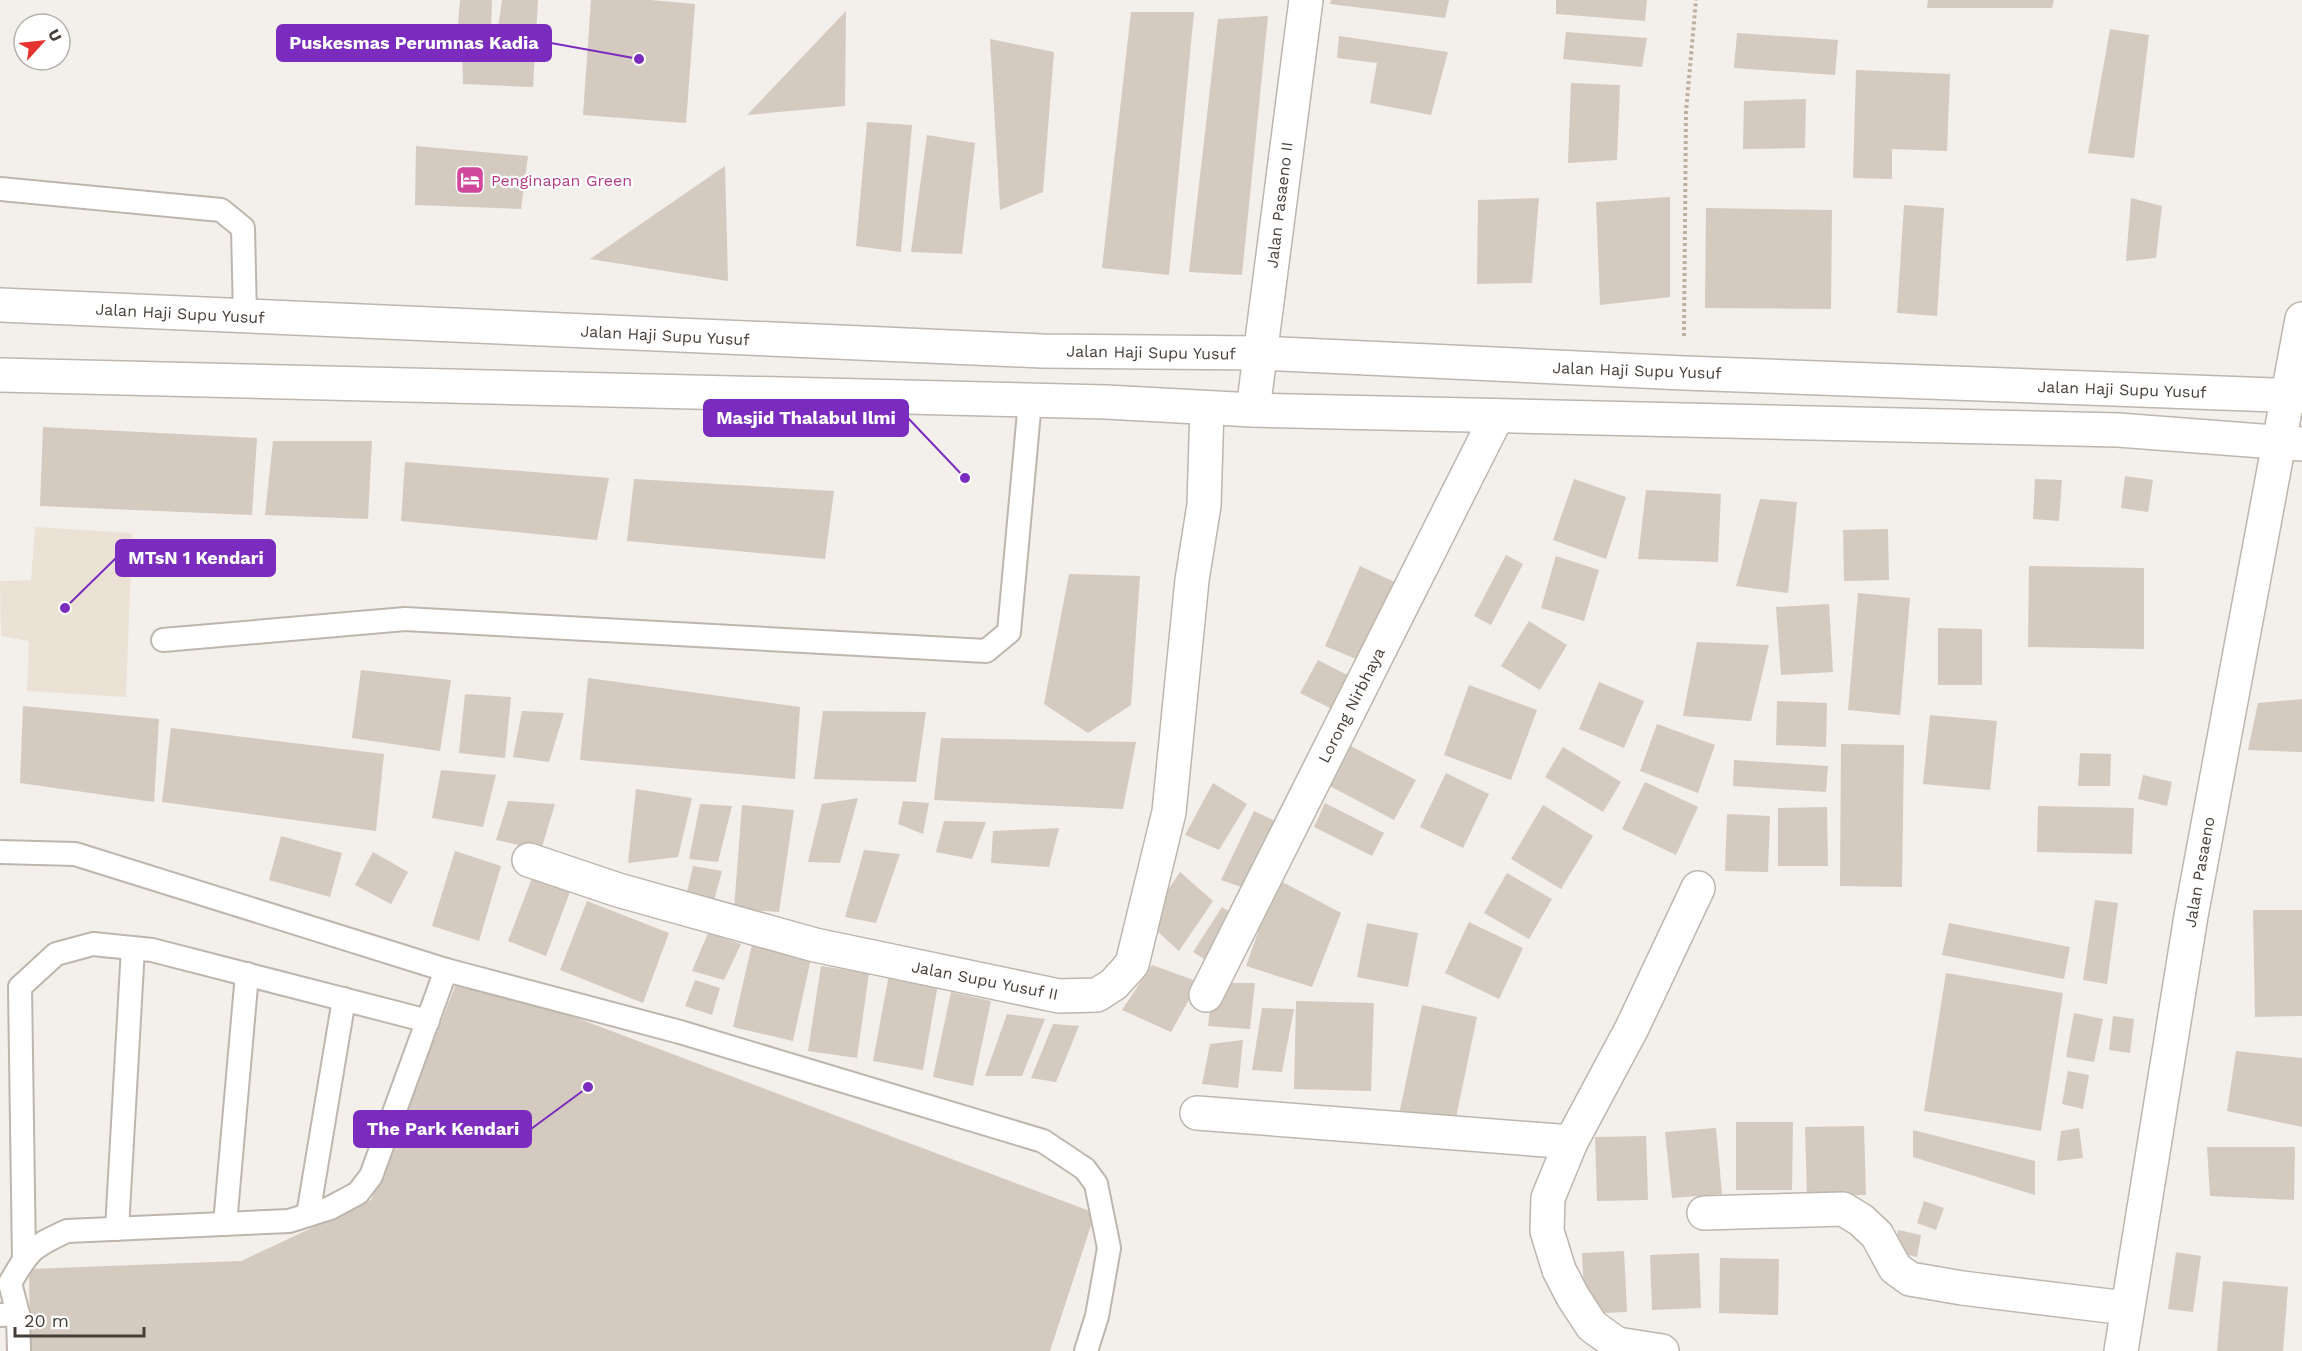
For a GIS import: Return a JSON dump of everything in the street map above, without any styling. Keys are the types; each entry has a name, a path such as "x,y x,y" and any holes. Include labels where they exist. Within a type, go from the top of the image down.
{"street":[{"name":"Jalan Pasaeno II","path":"1253,410 1306,0"},
{"name":"Jalan Haji Supu Yusuf","path":"0,305 1042,351 1260,353 1684,373 2295,396"},
{"name":"Jalan Pasaeno","path":"2121,1351 2126,1308 2191,916 2291,444 2302,319"},
{"path":"0,375 1030,401 1253,410 2118,430 2291,444"},
{"name":"Jalan Supu Yusuf II","path":"529,860 618,890 815,945 1059,996 1097,995 1114,984 1132,964 1169,812 1191,580 1204,505 1207,408"},
{"name":"Lorong Nirbhaya","path":"1206,995 1497,416"},
{"path":"1662,1351 1617,1344 1592,1326 1559,1270 1547,1231 1548,1198 1571,1142 1632,1028 1698,888"},
{"path":"1197,1113 1571,1142"},
{"path":"1704,1213 1843,1209 1861,1220 1877,1235 1895,1268 1911,1279 1962,1288 2126,1308"}],"lane":[{"path":"0,189 221,210 243,228 245,316"},
{"path":"163,640 405,619 986,651 1009,632 1030,401"},
{"path":"0,852 75,854 446,969 680,1032 1043,1141 1085,1169 1096,1184 1108,1248 1097,1316 1086,1351"},
{"path":"24,1260 20,987 56,954 93,944 152,950 428,1021"},
{"path":"117,1229 133,948"},
{"path":"19,1351 9,1314 10,1283 24,1260 37,1245 67,1231 289,1221 330,1208 358,1193 371,1176 446,969"},
{"path":"225,1224 247,974"},
{"path":"308,1215 344,999"}],"path":[{"path":"1684,373 1686,112 1696,0"}],"shaded area":[{"path":"35,527 132,533 126,697 27,691 29,641 1,636 0,581 31,580"}],"building":[{"path":"460,0 492,0 491,29 458,25"},
{"path":"502,0 538,0 533,87 463,84 462,44 496,42"},
{"path":"591,0 650,0 695,4 686,123 583,115"},
{"path":"1331,0 1449,0 1445,18 1330,4"},
{"path":"1556,0 1647,0 1645,21 1556,14"},
{"path":"1928,0 2054,0 2052,8 1927,8"},
{"path":"846,11 845,106 747,115"},
{"path":"1131,12 1194,12 1169,275 1102,268"},
{"path":"1268,16 1242,275 1189,272 1218,19"},
{"path":"2110,29 2149,35 2134,158 2088,153"},
{"path":"1566,32 1647,38 1642,67 1563,59"},
{"path":"1737,33 1838,40 1835,75 1734,68"},
{"path":"1339,36 1448,52 1431,115 1370,103 1377,63 1337,58"},
{"path":"990,39 1054,52 1043,192 1000,210"},
{"path":"1856,70 1950,74 1947,151 1892,149 1892,179 1853,178"},
{"path":"1571,83 1620,85 1617,160 1568,163"},
{"path":"1806,99 1805,148 1743,149 1744,101"},
{"path":"867,122 912,125 901,252 856,246"},
{"path":"927,135 975,143 962,254 911,252"},
{"name":"Penginapan Green","path":"416,146 528,156 521,209 415,205"},
{"path":"725,166 728,281 590,259"},
{"path":"1670,197 1670,297 1600,305 1596,202"},
{"path":"1539,198 1532,283 1477,284 1478,200"},
{"path":"2131,198 2162,206 2156,258 2126,261"},
{"path":"1904,205 1944,208 1937,316 1897,313"},
{"path":"1706,208 1832,210 1831,309 1705,308"},
{"path":"43,427 257,438 252,515 40,506"},
{"path":"273,441 372,441 368,519 265,515"},
{"path":"405,462 609,478 597,540 401,521"},
{"path":"2125,476 2153,480 2148,512 2121,508"},
{"path":"634,479 834,491 825,559 627,541"},
{"path":"1574,479 1626,497 1606,559 1553,540"},
{"path":"2035,479 2062,480 2059,521 2033,519"},
{"path":"1646,490 1721,494 1718,562 1638,559"},
{"path":"1760,499 1797,502 1788,593 1736,586"},
{"path":"1888,529 1889,580 1844,581 1843,530"},
{"path":"1506,555 1523,564 1491,625 1474,616"},
{"path":"1556,556 1599,570 1584,621 1541,608"},
{"path":"1360,566 1397,583 1363,662 1325,646"},
{"path":"2029,566 2144,568 2144,649 2028,647"},
{"path":"1069,574 1140,576 1131,705 1088,733 1044,704"},
{"path":"1858,593 1910,598 1900,715 1848,710"},
{"path":"1829,604 1833,672 1781,675 1776,607"},
{"path":"1529,621 1567,645 1540,690 1501,666"},
{"path":"1938,628 1982,629 1982,685 1938,685"},
{"path":"1697,642 1769,645 1751,721 1683,716"},
{"path":"1318,660 1357,680 1340,713 1300,693"},
{"path":"361,670 451,680 440,751 352,738"},
{"path":"588,678 800,707 795,779 580,760"},
{"path":"1599,682 1644,701 1624,748 1579,729"},
{"path":"1469,685 1537,710 1511,780 1444,755"},
{"path":"465,694 511,697 505,758 459,753"},
{"path":"2302,699 2302,752 2248,750 2258,703"},
{"path":"1777,701 1827,703 1826,747 1776,745"},
{"path":"23,706 159,719 154,802 20,783"},
{"path":"522,711 564,713 549,762 513,757"},
{"path":"823,711 926,712 916,782 814,779"},
{"path":"1930,715 1997,721 1990,790 1923,784"},
{"path":"1657,724 1715,745 1698,793 1640,771"},
{"path":"171,728 384,754 376,831 162,802"},
{"path":"941,738 1136,742 1123,809 934,800"},
{"path":"1345,743 1416,780 1394,820 1324,783"},
{"path":"1841,744 1904,745 1902,887 1840,886"},
{"path":"1563,747 1621,782 1603,812 1545,777"},
{"path":"2080,753 2111,754 2110,786 2078,786"},
{"path":"1734,760 1828,766 1826,792 1733,786"},
{"path":"441,770 496,775 483,827 432,818"},
{"path":"1446,773 1489,794 1463,848 1420,827"},
{"path":"2143,775 2172,782 2167,806 2138,799"},
{"path":"1645,782 1698,807 1676,855 1622,829"},
{"path":"1213,783 1247,804 1219,850 1185,835"},
{"path":"636,789 692,798 678,857 628,863"},
{"path":"858,798 840,863 808,862 822,804"},
{"path":"508,801 555,804 541,850 496,840"},
{"path":"903,801 929,803 923,834 898,824"},
{"path":"1325,803 1384,833 1372,856 1314,827"},
{"path":"700,804 732,806 718,862 689,859"},
{"path":"742,805 794,810 779,912 734,909"},
{"path":"1543,805 1593,836 1561,889 1511,859"},
{"path":"2038,806 2134,808 2132,854 2037,852"},
{"path":"1827,807 1828,866 1778,866 1778,808"},
{"path":"1254,811 1277,822 1250,890 1221,880"},
{"path":"1727,814 1770,816 1768,872 1725,871"},
{"path":"944,821 986,822 972,859 936,852"},
{"path":"1059,828 1049,867 991,863 993,831"},
{"path":"281,836 342,853 330,897 269,880"},
{"path":"864,850 900,854 876,923 845,917"},
{"path":"455,851 501,866 479,941 432,926"},
{"path":"373,852 408,872 391,904 355,885"},
{"path":"693,866 722,871 712,908 685,901"},
{"path":"1180,872 1213,901 1179,951 1147,922"},
{"path":"1507,873 1552,899 1529,939 1484,913"},
{"path":"532,878 570,892 546,956 508,941"},
{"path":"1277,879 1341,913 1312,987 1246,966"},
{"path":"2095,900 2118,903 2107,984 2083,980"},
{"path":"587,901 669,933 643,1003 560,970"},
{"path":"1222,907 1245,921 1217,967 1193,952"},
{"path":"2253,910 2302,910 2302,1016 2255,1017"},
{"path":"1469,922 1523,948 1499,999 1445,973"},
{"path":"1367,923 1418,933 1408,987 1357,977"},
{"path":"1949,923 2070,947 2064,979 1942,955"},
{"path":"708,933 741,944 724,980 692,971"},
{"path":"753,940 812,954 793,1041 733,1027"},
{"path":"1152,965 1199,982 1171,1032 1122,1010"},
{"path":"821,966 869,973 857,1058 808,1051"},
{"path":"890,969 939,978 923,1070 873,1061"},
{"path":"1946,973 2063,993 2041,1131 1924,1111"},
{"path":"460,974 1095,1213 1050,1351 30,1351 29,1269 241,1261 371,1200"},
{"path":"695,980 720,988 712,1015 685,1006"},
{"path":"1213,983 1255,983 1250,1029 1208,1026"},
{"path":"951,992 991,1001 973,1086 933,1077"},
{"path":"1296,1001 1374,1003 1371,1091 1294,1089"},
{"path":"1422,1005 1477,1017 1454,1127 1399,1115"},
{"path":"1262,1008 1294,1009 1282,1072 1252,1070"},
{"path":"2074,1013 2103,1019 2094,1062 2066,1057"},
{"path":"1007,1014 1045,1019 1022,1076 985,1076"},
{"path":"2113,1016 2134,1019 2130,1053 2109,1050"},
{"path":"1053,1024 1079,1026 1056,1082 1031,1078"},
{"path":"1243,1040 1238,1088 1202,1084 1210,1044"},
{"path":"2236,1051 2302,1058 2302,1127 2227,1111"},
{"path":"2068,1071 2089,1075 2083,1109 2062,1104"},
{"path":"1736,1122 1793,1122 1792,1190 1736,1190"},
{"path":"1864,1126 1866,1195 1807,1196 1805,1127"},
{"path":"1716,1128 1722,1194 1672,1198 1665,1132"},
{"path":"2079,1128 2083,1158 2057,1161 2061,1131"},
{"path":"1913,1130 2035,1161 2035,1195 1913,1157"},
{"path":"1646,1136 1648,1200 1597,1201 1595,1137"},
{"path":"2207,1147 2295,1147 2294,1200 2210,1196"},
{"path":"1924,1201 1944,1208 1936,1230 1917,1223"},
{"path":"1898,1230 1921,1235 1917,1257 1894,1252"},
{"path":"1624,1251 1627,1312 1585,1314 1582,1253"},
{"path":"2176,1252 2201,1256 2193,1312 2168,1309"},
{"path":"1699,1253 1701,1308 1652,1310 1650,1255"},
{"path":"1720,1258 1779,1259 1778,1315 1719,1313"},
{"path":"2223,1281 2288,1287 2283,1351 2217,1351"}],"place":[{"name":"Puskesmas Perumnas Kadia","path":"639,59"},
{"name":"Penginapan Green","path":"470,180"},
{"name":"Masjid Thalabul Ilmi","path":"965,478"},
{"name":"MTsN 1 Kendari","path":"65,608"},
{"name":"The Park Kendari","path":"588,1087"}]}
